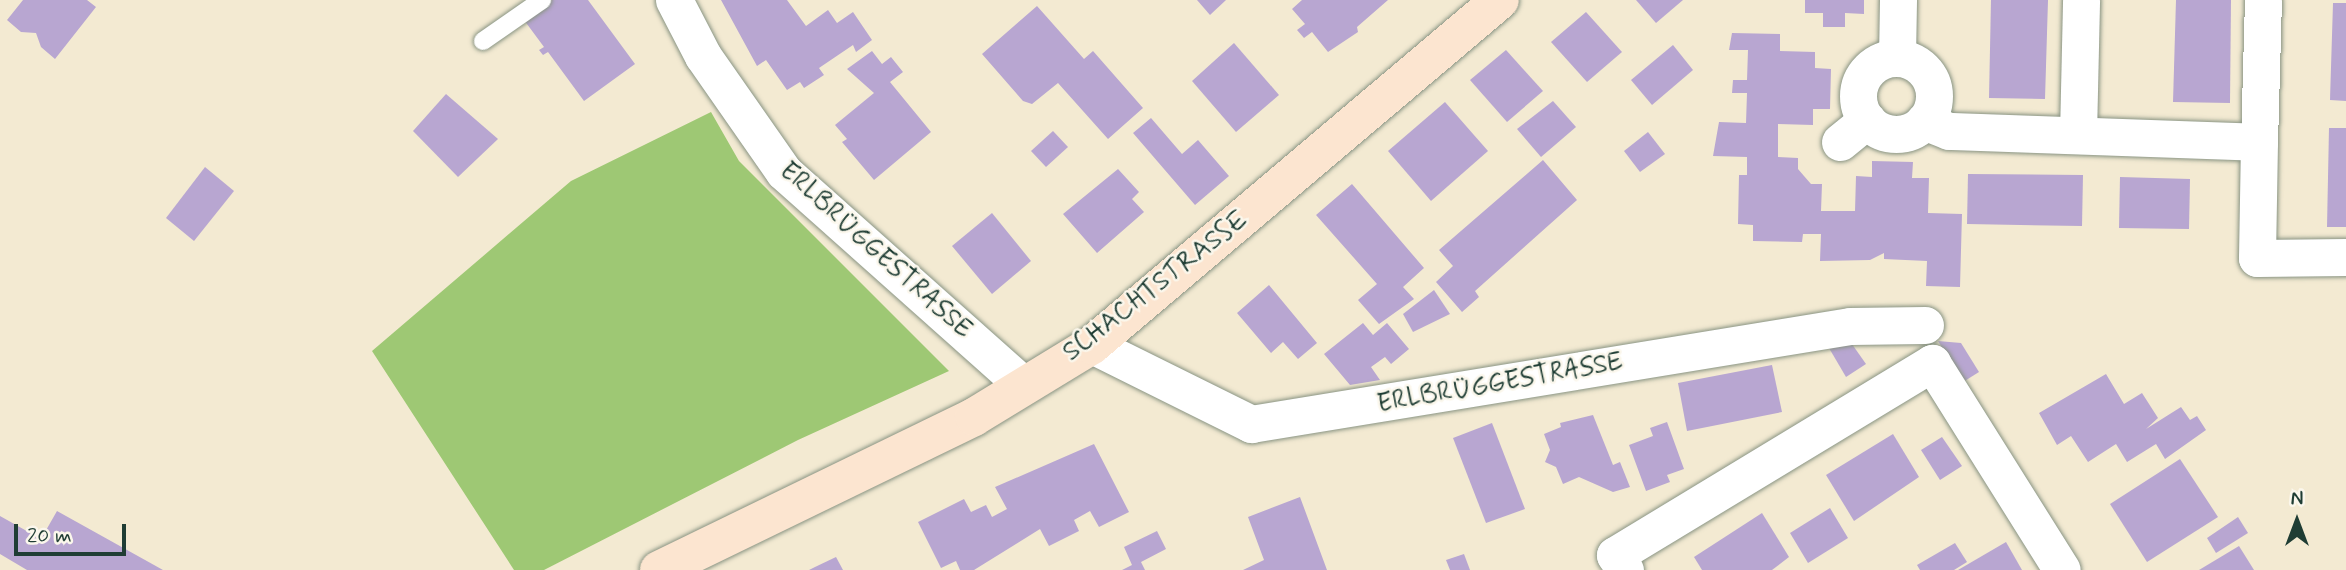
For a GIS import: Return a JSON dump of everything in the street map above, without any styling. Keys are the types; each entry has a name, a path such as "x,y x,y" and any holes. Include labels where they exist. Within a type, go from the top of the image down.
{"street":[{"name":"ERLBRÜGGESTRASSE","path":"674,0 703,56 784,172 1023,385"},
{"name":"SCHACHTSTRASSE","path":"659,570 974,417 1092,345 1500,0"},
{"path":"1897,58 1898,0"},
{"path":"2078,135 2081,0"},
{"path":"2263,0 2257,258 2346,257"},
{"path":"1897,58 1917,64 1931,81 1934,102 1924,121 1895,134 1854,131 1862,80 1876,64 1897,58"},
{"path":"1924,121 1949,131 2259,142"},
{"name":"ERLBRÜGGESTRASSE","path":"1092,345 1251,424 1850,326 1925,325"},
{"path":"1625,570 1615,555 1932,363 2062,570"}],"lane":[{"path":"483,41 542,0"}],"green space":[{"path":"711,112 739,161 949,371 798,440 544,570 514,570 372,351 571,181"}],"building":[{"path":"23,0 87,0 96,7 55,59 41,47 36,33 21,32 7,20"},
{"path":"552,0 588,0 635,64 584,101 548,52 543,55 539,50 544,47 524,20"},
{"path":"721,0 787,0 806,26 828,10 837,23 853,12 872,40 856,52 853,45 819,68 824,75 804,88 800,82 787,90 766,60 757,66"},
{"path":"1197,0 1226,0 1210,15"},
{"path":"1302,0 1388,0 1357,27 1358,32 1328,52 1312,32 1304,38 1297,30 1305,24 1292,9"},
{"path":"1636,0 1683,0 1656,23"},
{"path":"1805,0 1864,0 1864,14 1845,13 1845,27 1823,27 1823,13 1805,13"},
{"path":"1991,0 2048,0 2045,99 1989,98"},
{"path":"2176,0 2231,0 2230,103 2173,102"},
{"path":"2333,3 2346,3 2346,101 2330,100"},
{"path":"1037,6 1084,59 1093,51 1143,108 1108,139 1058,83 1032,104 1023,101 982,54"},
{"path":"1586,12 1622,52 1587,82 1551,42"},
{"path":"1732,33 1780,34 1780,51 1815,52 1815,68 1831,69 1830,109 1813,109 1813,125 1778,124 1778,157 1798,158 1798,169 1811,184 1822,184 1821,211 1855,211 1856,176 1872,177 1872,161 1913,162 1912,178 1929,178 1928,213 1962,214 1960,287 1926,286 1927,261 1884,259 1884,253 1870,260 1820,261 1821,234 1803,234 1802,242 1753,241 1753,225 1738,224 1739,175 1747,175 1747,157 1713,156 1719,122 1746,123 1747,93 1732,93 1733,80 1747,80 1748,50 1729,50"},
{"path":"1234,43 1279,95 1236,132 1192,81"},
{"path":"1673,45 1693,70 1652,105 1631,80"},
{"path":"1506,50 1543,91 1507,122 1470,80"},
{"path":"872,51 882,64 891,57 903,72 890,82 931,132 874,180 842,142 847,139 835,125 874,93 847,69"},
{"path":"446,94 498,139 458,177 413,131"},
{"path":"1553,101 1576,127 1541,157 1517,129"},
{"path":"1445,102 1488,151 1431,201 1388,151"},
{"path":"1151,118 1182,154 1198,140 1229,176 1195,205 1133,133"},
{"path":"2329,128 2346,128 2346,227 2327,227"},
{"path":"1053,131 1068,147 1046,167 1031,151"},
{"path":"1648,132 1665,154 1640,172 1624,151"},
{"path":"1543,160 1577,200 1475,291 1479,297 1462,312 1436,282 1453,266 1439,250"},
{"path":"205,167 234,191 194,241 166,218"},
{"path":"1118,169 1139,192 1132,199 1144,212 1097,253 1063,214"},
{"path":"1968,174 2083,175 2082,226 1967,224"},
{"path":"2120,177 2190,179 2189,229 2119,228"},
{"path":"1352,184 1424,268 1403,287 1414,299 1379,324 1358,300 1377,284 1316,215"},
{"path":"992,213 1031,261 992,294 952,246"},
{"path":"1269,285 1317,343 1298,359 1283,342 1271,353 1237,313"},
{"path":"1434,290 1450,314 1413,332 1403,314"},
{"path":"1363,323 1373,335 1387,323 1409,349 1391,364 1385,357 1371,367 1380,380 1350,385 1324,354"},
{"path":"1847,337 1866,364 1846,377 1829,348"},
{"path":"1938,341 1961,343 1979,372 1963,382"},
{"path":"1772,365 1782,412 1687,431 1678,383"},
{"path":"2106,374 2124,404 2142,393 2158,418 2146,429 2181,407 2190,420 2197,416 2206,430 2165,459 2156,444 2127,462 2116,444 2088,462 2071,436 2057,445 2039,413"},
{"path":"1593,415 1613,465 1620,462 1630,487 1613,492 1579,477 1563,484 1556,467 1545,462 1550,450 1544,434 1561,427 1560,423"},
{"path":"1667,422 1684,469 1667,475 1670,482 1646,491 1629,445 1653,436 1650,428"},
{"path":"1492,423 1525,509 1486,523 1453,438"},
{"path":"1893,434 1919,477 1854,521 1826,475"},
{"path":"1942,437 1962,466 1940,480 1921,450"},
{"path":"1094,444 1129,512 1099,527 1090,511 1074,520 1079,531 1049,546 1040,529 974,570 960,570 956,561 941,568 918,522 964,499 971,512 986,505 992,517 1007,509 995,487"},
{"path":"2180,459 2218,517 2147,562 2110,504"},
{"path":"1300,497 1327,570 1243,570 1264,560 1248,517"},
{"path":"1830,508 1848,538 1808,563 1790,533"},
{"path":"57,511 163,570 27,570 0,554 0,516 41,539"},
{"path":"1762,513 1789,557 1772,570 1702,570 1694,557"},
{"path":"2238,517 2248,533 2216,553 2207,538"},
{"path":"1157,531 1166,549 1141,562 1145,570 1122,570 1132,565 1124,547"},
{"path":"2006,542 2022,570 1958,570"},
{"path":"1955,543 1967,562 1954,570 1920,570 1917,565"},
{"path":"2239,546 2254,570 2199,570"},
{"path":"1464,554 1470,570 1450,570 1446,560"},
{"path":"836,557 843,570 809,570 815,567"}]}
